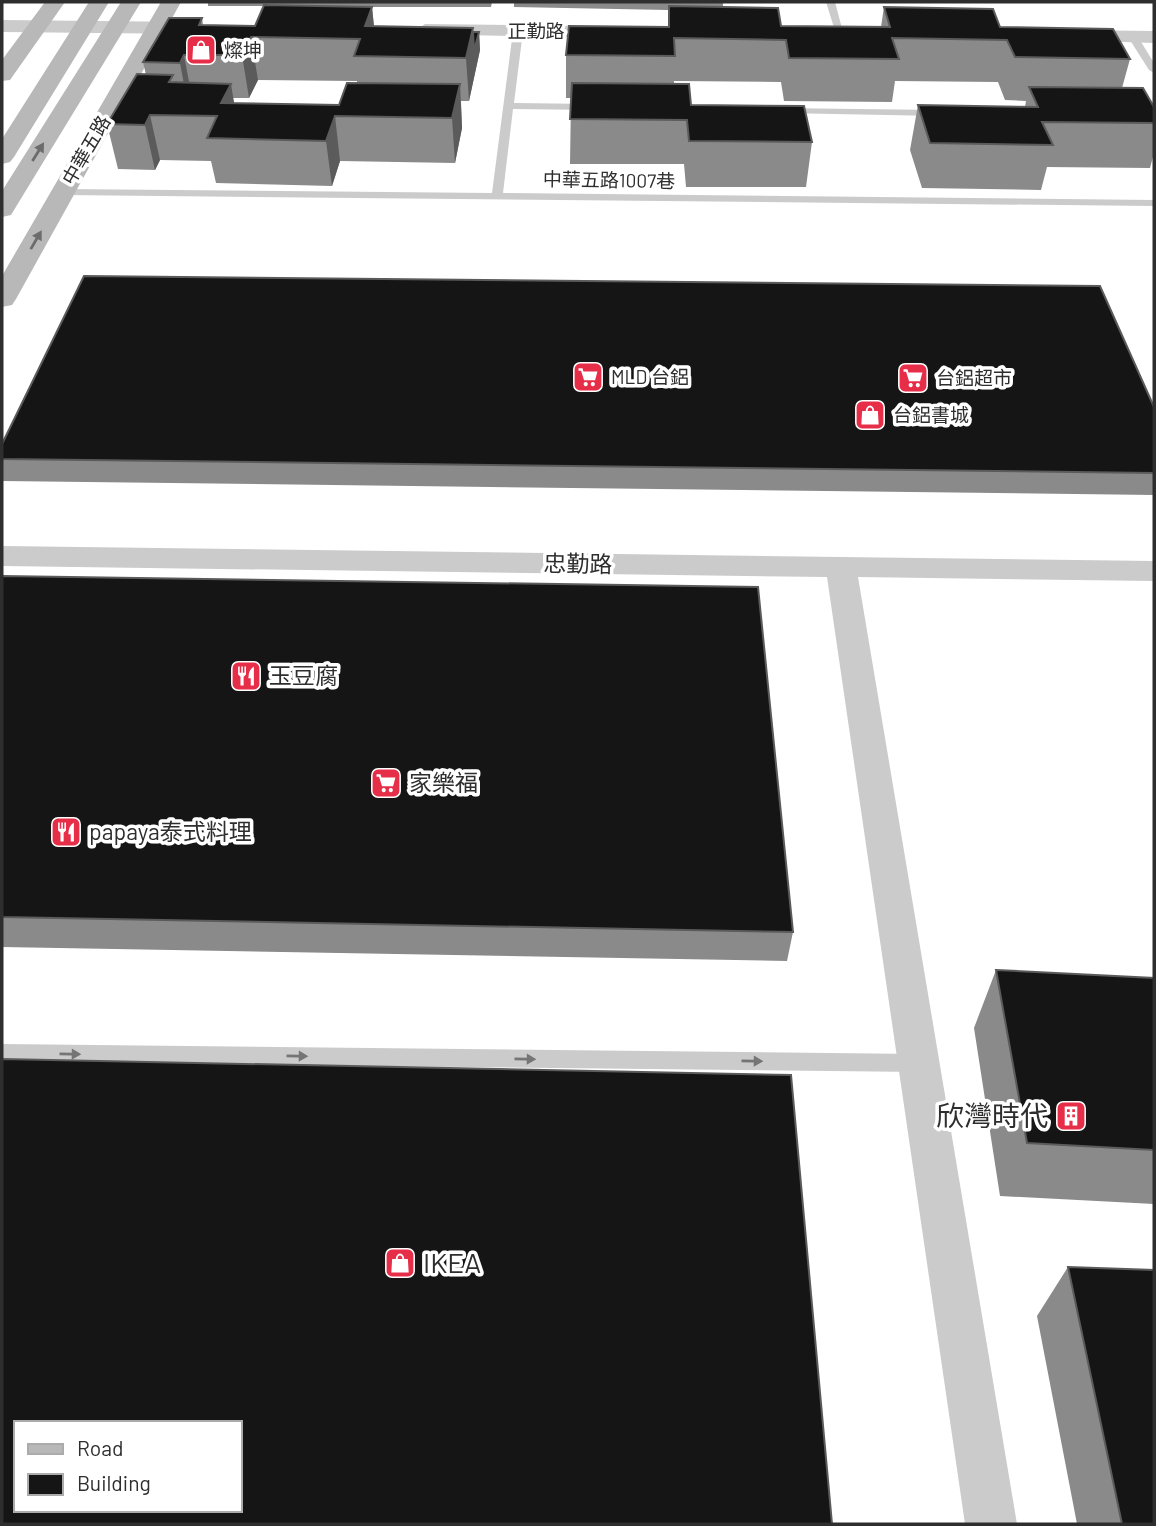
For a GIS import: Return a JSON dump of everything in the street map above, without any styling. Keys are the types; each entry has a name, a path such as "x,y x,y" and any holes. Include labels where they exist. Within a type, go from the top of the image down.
{"main road":[{"path":"2,75 55,2"},
{"path":"2,157 99,2"},
{"name":"中華五路","path":"2,210 131,2"},
{"name":"中華五路","path":"2,299 171,2"}],"street":[{"path":"2,26 215,28"},
{"name":"正勤路","path":"404,30 628,32"},
{"path":"834,34 865,34"},
{"path":"1045,36 1154,37"},
{"name":"忠勤路","path":"2,556 1154,571"},
{"path":"841,567 991,1524"}],"lane":[{"path":"830,2 834,34"},
{"path":"497,197 518,31"},
{"path":"1133,37 1154,70"},
{"path":"509,106 603,107"},
{"path":"769,110 949,113"},
{"name":"中華五路1007巷","path":"62,192 1154,204"},
{"path":"2,1053 919,1063"}],"building":[{"path":"264,5 372,7 365,26 473,28 466,58 354,56 360,39 251,37 242,55 184,55 180,63 143,62 169,18 202,18 199,25 255,26"},
{"path":"669,6 778,8 781,26 890,27 884,7 993,9 1000,27 1113,29 1130,59 1015,57 1007,40 892,38 899,59 789,58 786,40 674,38 675,56 566,55 569,26 669,27"},
{"path":"473,32 479,32 474,51"},
{"path":"137,74 173,75 169,82 231,84 221,103 339,105 347,83 460,84 452,118 335,116 326,141 207,138 217,116 150,115 145,125 107,124"},
{"path":"572,83 689,84 691,105 804,106 812,142 689,141 687,120 570,119"},
{"path":"1029,87 1143,88 1154,107 1154,123 1042,122 1053,145 930,143 918,105 1038,107"},
{"name":"MLD 台鋁","path":"84,276 1100,286 1154,407 1154,473 2,459 2,444"},
{"name":"家樂福","path":"2,576 758,587 793,932 2,917"},
{"path":"996,970 1154,978 1154,1150 1027,1143"},
{"name":"IKEA","path":"2,1059 791,1075 832,1524 2,1524"},
{"path":"1068,1267 1154,1270 1154,1524 1122,1524"}],"place":[{"name":"燦坤","path":"201,50"},
{"name":"MLD 台鋁","path":"588,377"},
{"name":"台鋁超市","path":"913,378"},
{"name":"台鋁書城","path":"870,415"},
{"name":"玉豆腐","path":"246,676"},
{"name":"家樂福","path":"386,783"},
{"name":"papaya泰式料理","path":"66,832"},
{"name":"欣灣時代","path":"1071,1116"},
{"name":"IKEA","path":"400,1263"}]}
